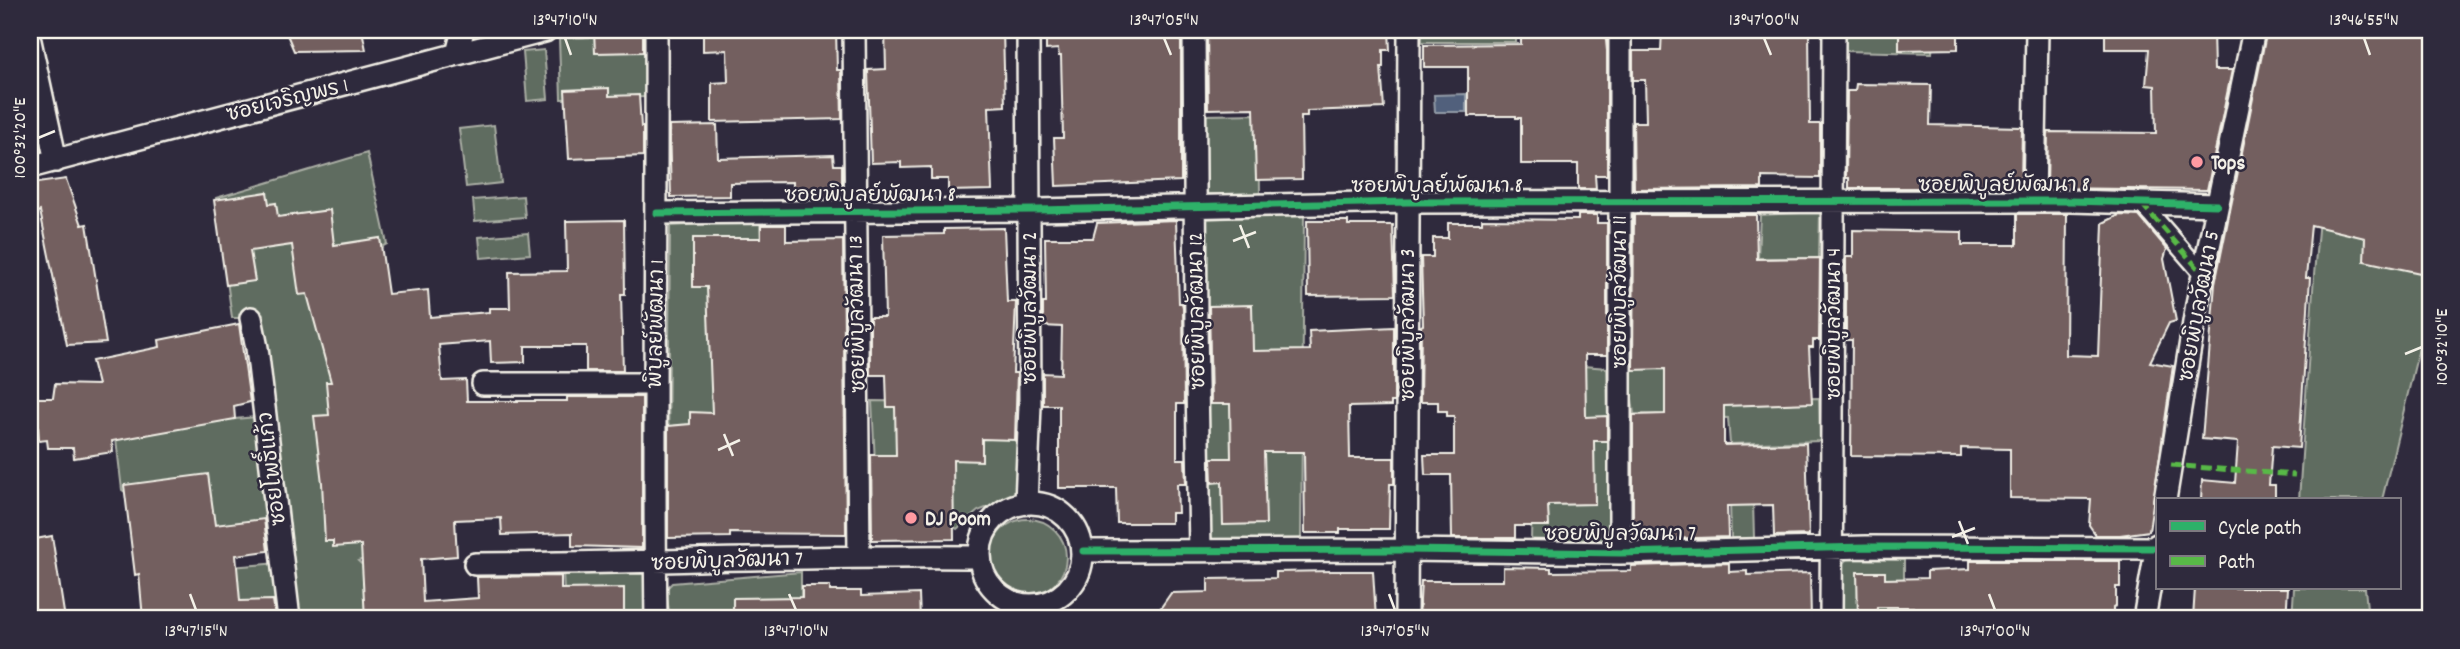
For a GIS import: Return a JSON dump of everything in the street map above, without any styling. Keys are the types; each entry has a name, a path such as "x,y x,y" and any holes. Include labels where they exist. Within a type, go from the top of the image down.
{"street":[{"path":"457,54 463,30"},
{"name":"พิบูลย์พัฒนา 1","path":"656,30 656,619"},
{"name":"ซอยพิบูลวัฒนา 13","path":"854,30 859,555"},
{"name":"ซอยพิบูลวัฒนา 2","path":"1026,503 1030,404 1028,30"},
{"name":"ซอยพิบูลวัฒนา 12","path":"1194,30 1200,550"},
{"name":"ซอยพิบูลวัฒนา 3","path":"1406,619 1409,30"},
{"name":"ซอยพิบูลวัฒนา 11","path":"1619,30 1620,553"},
{"name":"ซอยพิบูลวัฒนา 4","path":"1831,619 1834,30"},
{"path":"2034,201 2036,30"},
{"name":"ซอยพิบูลวัฒนา 5","path":"2165,498 2203,274 2254,30"},
{"name":"ซอยเจริญพร 1","path":"30,167 545,31"},
{"path":"30,41 56,161"},
{"name":"ซอยพิบูลย์พัฒนา 8","path":"657,213 1029,210 1408,202 2034,201 2217,205"},
{"path":"2142,204 2203,274"},
{"name":"ซอยโพธิ์แก้ว","path":"251,318 257,348 289,619"},
{"path":"483,384 654,384"},
{"path":"1026,503 1039,503 1055,508 1069,519 1079,534 1083,551 1081,568 1074,583 1063,595 1030,612 990,586 980,557 981,541 996,516 1009,507 1026,503"},
{"name":"ซอยพิบูลวัฒนา 7","path":"1083,551 1406,550 1620,553 1831,548 2156,546"},
{"path":"2144,619 2156,552"},
{"name":"ซอยพิบูลวัฒนา 7","path":"475,564 656,562 859,555 980,557"}],"green space":[{"path":"1422,30 1516,30 1516,42 1422,42"},
{"path":"1844,30 1934,30 1932,53 1844,51"},
{"path":"644,36 646,97 561,99 559,38"},
{"path":"544,50 548,99 527,101 523,52"},
{"path":"2330,94 2430,124 2430,303 2382,498 2299,498 2314,275"},
{"path":"1259,114 1260,194 1206,194 1205,115"},
{"path":"494,125 501,183 466,187 459,129"},
{"path":"367,153 387,244 356,261 385,552 358,561 416,615 416,619 300,619 299,610 234,607 231,567 290,562 287,537 262,527 210,549 122,490 115,430 256,417 242,318 232,318 216,198"},
{"path":"523,196 525,217 475,221 473,200"},
{"path":"1820,212 1819,258 1758,258 1760,215"},
{"path":"1304,215 1301,539 1209,540 1203,219"},
{"path":"760,221 761,253 712,426 668,461 670,226"},
{"path":"528,233 530,254 481,258 479,237"},
{"path":"1635,298 1762,399 1819,398 1820,441 1730,444 1728,418 1634,414 1628,369"},
{"path":"1583,366 1607,368 1610,539 1531,541 1532,493"},
{"path":"872,401 1021,403 1015,492 1003,501 978,511 957,529 875,463"},
{"path":"1730,501 1753,501 1754,538 1731,538"},
{"path":"1036,519 1049,525 1060,536 1066,549 1064,572 1049,589 1036,595 1020,595 1007,589 992,572 990,549 996,536 1013,521"},
{"path":"1847,559 1904,560 1904,619 1842,615 1843,563"},
{"path":"644,568 646,619 608,619 608,613 565,614 563,571"},
{"path":"801,572 801,619 670,619 666,589 672,583"},
{"path":"2294,590 2365,590 2368,619 2292,619"}],"water":[{"path":"1466,94 1466,112 1435,112 1434,95"}],"building":[{"path":"285,30 362,30 366,50 294,51"},
{"path":"594,30 643,30 643,52 595,53"},
{"path":"703,30 836,30 837,70 841,70 842,119 712,122 712,83 728,82 727,50 703,51"},
{"path":"885,30 1003,30 1005,106 989,107 992,190 948,191 948,179 931,179 931,167 901,168 901,162 871,163 868,70 886,69"},
{"path":"1046,30 1181,30 1181,181 1056,186 1054,138 1063,138 1061,56 1058,49 1046,50"},
{"path":"1207,30 1389,30 1390,50 1383,50 1381,67 1384,108 1307,111 1307,116 1301,116 1302,179 1256,180 1254,108 1208,109"},
{"path":"1521,30 1605,30 1607,175 1595,175 1596,189 1578,189 1578,164 1521,164 1521,118 1468,116 1468,67 1424,67 1424,45 1521,44"},
{"path":"1662,30 1809,30 1810,124 1820,124 1820,178 1762,177 1762,188 1634,189 1633,122 1646,122 1645,80 1633,80 1633,51 1661,51"},
{"path":"1899,30 1958,30 1958,49 1899,50"},
{"path":"2105,30 2213,30 2214,70 2232,70 2207,190 2047,188 2048,132 2156,133 2155,86 2146,85 2149,49 2105,49"},
{"path":"2267,30 2430,30 2430,246 2425,274 2364,261 2365,238 2311,225 2306,278 2310,278 2299,448 2272,446 2269,485 2275,485 2275,498 2201,498 2202,480 2235,483 2238,442 2202,439 2215,284"},
{"path":"1856,84 1931,85 1930,125 2022,127 2021,188 1849,188 1849,178 1846,178 1847,91 1855,91"},
{"path":"609,88 609,96 639,95 643,156 569,159 565,90"},
{"path":"717,125 718,158 833,155 834,165 842,165 842,198 793,199 793,182 730,183 730,196 671,197 669,126"},
{"path":"66,179 82,225 87,224 106,343 67,345 40,211 30,214 30,184"},
{"path":"267,192 269,204 276,203 278,217 330,210 334,245 380,238 388,294 428,290 430,317 489,312 489,308 510,308 509,272 567,271 566,221 624,220 625,294 621,294 623,371 586,371 586,346 525,346 525,362 491,363 490,341 439,345 442,381 466,380 467,401 567,401 567,397 642,397 642,548 572,546 572,533 502,535 501,518 455,520 457,556 421,559 423,602 478,598 477,577 561,576 561,589 624,588 624,619 365,619 361,545 333,547 333,541 325,541 314,416 329,415 326,382 331,382 307,294 299,295 292,245 250,251 255,281 226,285 214,200"},
{"path":"2017,214 2067,214 2066,355 2098,356 2103,223 2119,215 2139,216 2167,249 2164,259 2176,321 2169,323 2150,362 2173,366 2149,531 2096,535 2089,525 2091,499 2010,498 2010,449 1961,448 1961,457 1851,456 1852,340 1846,340 1846,257 1853,257 1853,230 1962,232 1962,245 2017,245"},
{"path":"1578,215 1597,215 1597,223 1607,223 1607,355 1585,355 1586,417 1607,416 1607,441 1594,441 1595,504 1548,505 1549,526 1515,526 1515,538 1452,538 1451,475 1425,475 1424,455 1454,455 1454,416 1447,416 1447,411 1438,411 1438,402 1420,402 1423,325 1421,257 1433,257 1433,238 1448,238 1448,223 1482,223 1482,219 1578,220"},
{"path":"1634,215 1756,215 1757,259 1820,258 1819,340 1813,340 1813,347 1809,347 1812,403 1724,406 1724,445 1806,443 1809,535 1774,536 1773,505 1727,506 1728,537 1633,540 1633,415 1665,414 1665,369 1633,370"},
{"path":"1176,220 1179,303 1182,303 1183,307 1184,404 1177,404 1177,459 1185,459 1186,484 1177,484 1178,513 1171,513 1171,523 1117,523 1116,488 1059,488 1059,405 1043,405 1043,373 1061,374 1062,327 1043,326 1043,303 1046,303 1045,238 1093,238 1097,223"},
{"path":"1307,221 1393,225 1395,295 1308,296"},
{"path":"761,225 786,225 786,241 843,240 846,534 730,533 730,537 668,538 668,426 690,424 690,412 712,413 707,287 693,287 693,238 761,238"},
{"path":"1004,228 1007,302 1016,302 1013,373 1017,373 1015,440 982,439 982,461 953,460 954,539 872,540 871,455 896,455 895,407 887,407 886,375 870,375 870,317 885,317 883,235 944,234 944,229"},
{"path":"1252,305 1253,351 1310,350 1309,331 1394,327 1394,402 1391,402 1391,406 1349,407 1350,458 1394,458 1394,484 1390,484 1389,529 1340,529 1340,533 1305,533 1304,452 1264,452 1266,524 1223,525 1222,482 1212,483 1211,458 1231,458 1230,404 1211,404 1209,306"},
{"path":"239,324 250,402 234,406 235,419 112,441 113,452 74,458 73,448 48,448 47,440 39,441 36,398 53,398 55,384 98,385 92,361 160,347 159,340"},
{"path":"208,474 215,525 264,519 268,551 236,555 240,601 273,600 276,619 143,619 139,574 135,575 124,485"},
{"path":"52,536 65,619 30,619 30,540"},
{"path":"1970,561 2120,561 2120,587 2116,587 2113,619 1913,619 1913,607 1877,607 1876,619 1858,619 1857,572 1885,572 1885,579 1927,578 1927,571 1970,569"},
{"path":"1729,563 1729,572 1747,571 1747,575 1810,573 1811,619 1419,619 1421,581 1503,581 1503,567 1551,568 1551,572 1631,571 1631,566"},
{"path":"1373,571 1376,619 1153,619 1171,593 1208,592 1208,579 1276,578 1276,572"},
{"path":"802,586 830,586 830,591 861,591 861,596 919,594 920,619 733,619 733,598 802,597"},
{"path":"2195,590 2288,590 2286,619 2193,619"}],"marked path":[{"path":"2142,204 2203,274"},
{"path":"2171,465 2295,475"}],"cycle path":[{"path":"657,213 1037,210 1408,202 2071,201 2217,205"},
{"path":"1083,551 1406,550 1620,553 1866,547 2156,548"}],"place":[{"name":"Tops","path":"2197,162"},
{"name":"DJ Poom","path":"911,518"}]}
